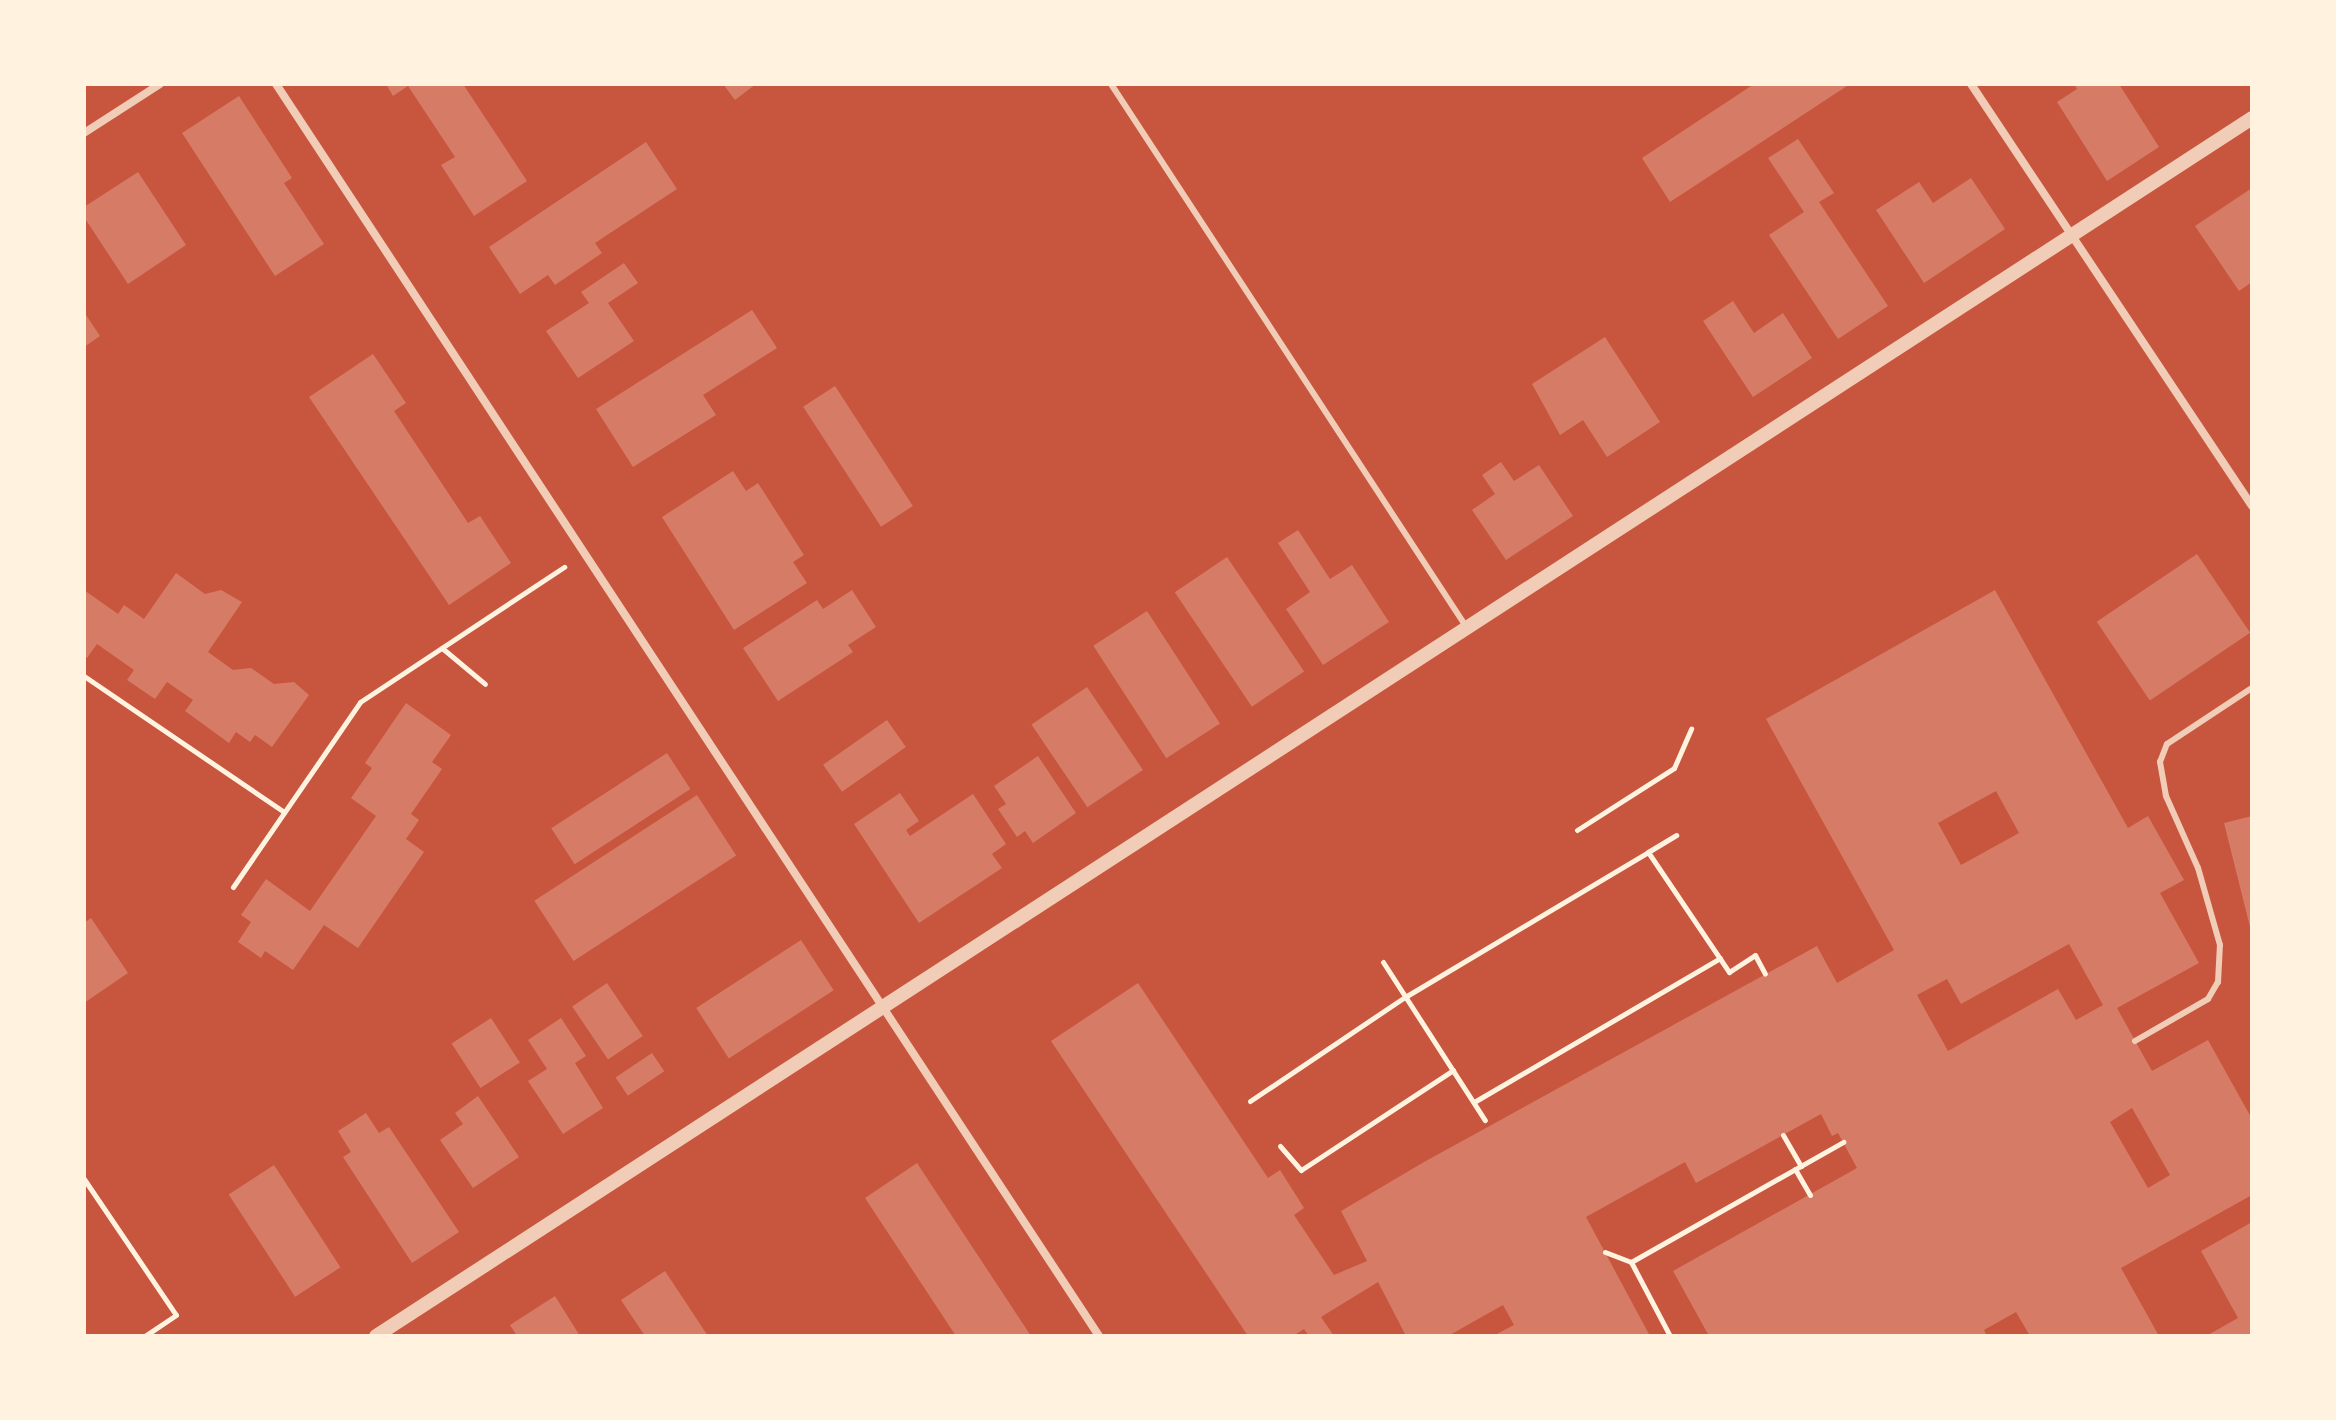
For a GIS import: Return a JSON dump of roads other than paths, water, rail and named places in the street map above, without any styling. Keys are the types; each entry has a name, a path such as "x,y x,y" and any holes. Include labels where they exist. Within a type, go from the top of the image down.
{"street":[{"path":"84,133 160,84"},
{"path":"276,84 1099,1336"},
{"path":"1971,84 2252,506"},
{"path":"376,1336 2252,118"}],"lane":[{"path":"1111,84 1467,628"},
{"path":"2135,1041 2208,999 2218,982 2220,945 2198,868 2166,796 2160,762 2167,744 2252,688"}]}
